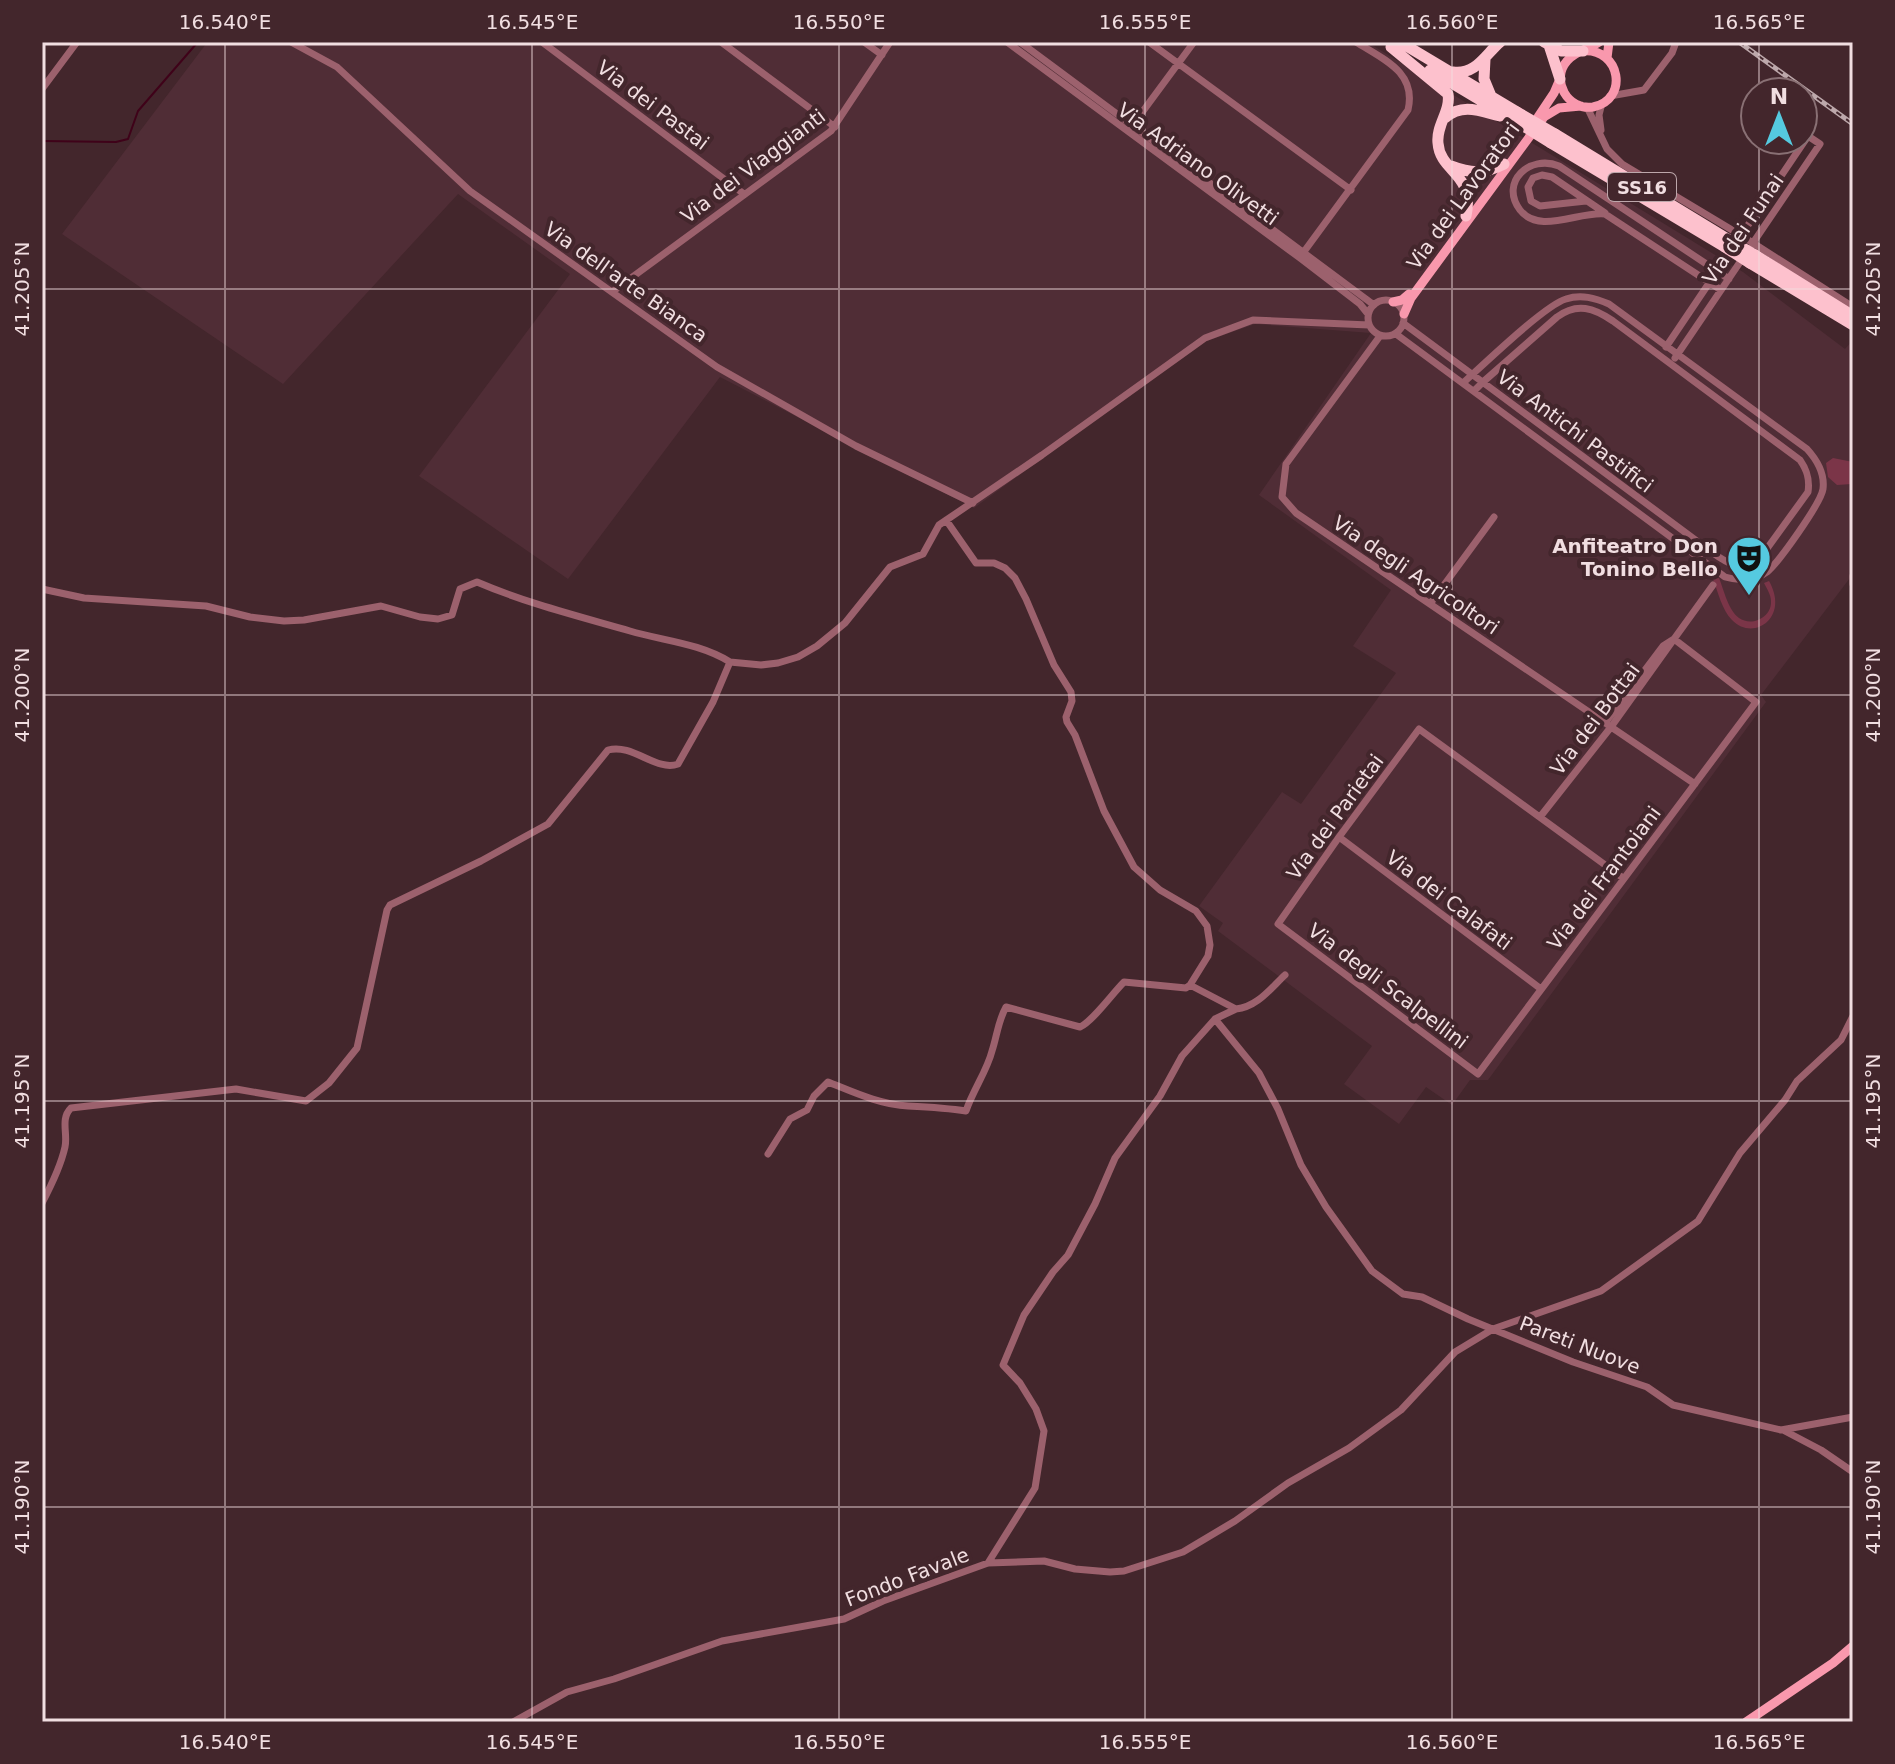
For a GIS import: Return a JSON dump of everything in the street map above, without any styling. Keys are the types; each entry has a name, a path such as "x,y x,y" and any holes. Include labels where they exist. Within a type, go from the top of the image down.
{"highway":[{"path":"1438,65 1462,73 1479,65 1500,42"},
{"path":"1392,44 1448,94 1449,100 1438,129 1439,150 1464,181 1469,201 1466,216"},
{"name":"SS16","path":"1392,44 1438,65 1514,115"},
{"name":"SS16","path":"1392,44 1727,244 1753,254 1853,316"},
{"path":"1546,44 1561,51 1583,51"},
{"path":"1546,44 1560,79"},
{"path":"1489,52 1483,67 1486,89 1491,97"},
{"path":"1442,121 1452,112 1465,108 1514,115"},
{"path":"1449,165 1470,173 1483,173 1504,164"},
{"name":"SS16","path":"1753,254 1853,325"}],"main road":[{"path":"1542,116 1567,61 1599,42"},
{"path":"1542,116 1559,108 1584,107 1606,100 1616,77 1607,58 1609,42"},
{"path":"1583,51 1597,52 1607,58"},
{"path":"1560,79 1567,97 1584,107"},
{"name":"Via dei Lavoratori","path":"1409,297 1542,116"},
{"name":"Via dei Lavoratori","path":"1409,297 1542,116"},
{"path":"1393,302 1409,297"},
{"path":"1404,318 1409,297"},
{"path":"1746,1722 1853,1646"}],"street":[{"path":"42,89 77,42"},
{"name":"Via dell'arte Bianca","path":"291,42 337,67 470,191 740,381 856,446 973,503"},
{"name":"Via dei Pastai","path":"542,42 744,194"},
{"path":"721,42 835,127"},
{"path":"864,42 882,55"},
{"name":"Via dei Viaggianti","path":"612,292 835,127 890,42"},
{"name":"Via Adriano Olivetti","path":"1007,42 1374,305"},
{"name":"Via Adriano Olivetti","path":"1020,42 1302,255 1368,314"},
{"path":"1149,42 1351,190"},
{"path":"1132,126 1194,42"},
{"path":"1302,255 1406,115 1410,101 1407,82 1399,70 1356,42"},
{"path":"1601,137 1599,115 1606,100 1639,93 1649,85 1672,53 1676,42"},
{"path":"1616,77 1631,93"},
{"path":"1584,107 1607,149 1622,164 1742,236 1753,254 1783,264 1853,307"},
{"name":"Via dei Funai","path":"1660,355 1808,136 1820,144 1753,254 1729,279 1671,363"},
{"path":"1608,215 1589,214 1546,222 1528,217 1517,204 1516,180 1520,173 1535,163 1552,163 1729,279"},
{"path":"1586,201 1540,206 1531,201 1528,187 1538,176 1547,175 1721,290"},
{"path":"1589,214 1602,194"},
{"path":"1463,383 1550,308 1568,298 1582,296 1597,299 1677,354"},
{"path":"1383,300 1393,302 1404,318 1396,334 1380,336 1369,325 1368,314 1374,305 1383,300"},
{"path":"1474,391 1565,311 1589,308 1602,313 1671,363"},
{"name":"Via Antichi Pastifici","path":"1404,318 1473,375 1728,564 1747,566 1758,561 1806,497 1809,479 1806,469 1800,460 1671,363"},
{"path":"42,589 84,598 206,606 250,617 284,621 381,606 438,619 452,615 460,589 477,582 518,600 694,645 730,662 778,663 809,652 837,632 890,567 923,554 939,525 1205,338 1253,320 1369,325"},
{"path":"1625,330 1631,321"},
{"name":"Via Antichi Pastifici","path":"1396,334 1715,571 1725,577 1743,580 1758,577 1770,569 1821,498 1821,470 1807,449 1677,354"},
{"name":"Via degli Agricoltori","path":"1380,336 1286,464 1282,497 1296,513 1695,784"},
{"path":"1430,604 1494,517"},
{"path":"768,1154 790,1119 807,1110 814,1096 828,1082 868,1097 907,1106 926,1105 966,1111 992,1053 994,1037 1006,1007 1085,1026 1124,982 1186,988 1208,956 1207,926 1196,911 1160,890 1134,867 1104,811 1067,722 1071,692 1054,665 1015,578 994,563 979,564 973,560 946,520"},
{"path":"1853,576 1853,584"},
{"name":"Via dei Bottai","path":"1540,817 1663,646 1674,639 1713,585"},
{"name":"Via dei Frantoiani","path":"1478,1074 1756,702 1674,639"},
{"path":"42,1203 64,1150 65,1121 71,1108 236,1089 306,1101 314,1097 357,1048 390,905 492,856 548,824 608,750 624,748 669,766 678,764 713,702 730,662"},
{"name":"Via dei Parietai","path":"1278,924 1419,729 1540,817"},
{"path":"1540,817 1623,878"},
{"name":"Via dei Calafati","path":"1339,837 1541,989"},
{"name":"Via degli Scalpellini","path":"1278,924 1478,1074"},
{"path":"988,1563 1035,1488 1041,1456 1044,1431 1036,1409 1020,1383 1003,1365 1024,1315 1068,1255 1115,1158 1143,1123 1182,1056 1215,1019 1254,1004 1285,975"},
{"path":"1190,985 1236,1009"},
{"name":"Pareti Nuove","path":"1493,1329 1601,1291 1698,1221 1740,1153 1797,1081 1841,1040 1853,1016"},
{"path":"1215,1019 1259,1073 1301,1165 1326,1207 1372,1271 1403,1294 1422,1297 1493,1329"},
{"name":"Pareti Nuove","path":"1493,1329 1573,1362 1647,1387 1673,1405 1781,1430 1853,1417"},
{"name":"Fondo Favale","path":"513,1722 567,1692 722,1641 844,1619 883,1601 988,1563 1044,1561 1075,1569 1110,1572 1124,1571 1183,1552 1349,1448 1401,1410 1455,1352 1493,1329"},
{"path":"1781,1430 1821,1450 1853,1472"}],"shaded area":[{"path":"202,42 1367,42 1743,272 1845,349 1853,340 1853,574 1761,695 1766,702 1488,1080 1470,1080 1452,1105 1426,1087 1399,1124 1344,1084 1372,1046 1218,931 1223,923 1199,906 1282,792 1301,804 1396,673 1353,646 1391,590 1259,495 1371,333 1255,324 1201,343 974,508 720,377 568,579 419,476 570,274 458,194 283,384 62,234 206,44"},
{"path":"1833,458 1853,462 1852,484 1837,485 1828,477 1826,463"},
{"path":"1719,578 1732,610 1744,621 1755,621 1768,612 1771,599 1764,583 1769,581 1775,606 1766,623 1750,628 1732,620 1713,579"}],"waterway":[{"path":"42,141 116,142 128,139 138,111 197,43"}],"railway":[{"path":"1739,42 1853,124"}],"place":[{"name":"Anfiteatro Don Tonino Bello","path":"1749,597"}]}
